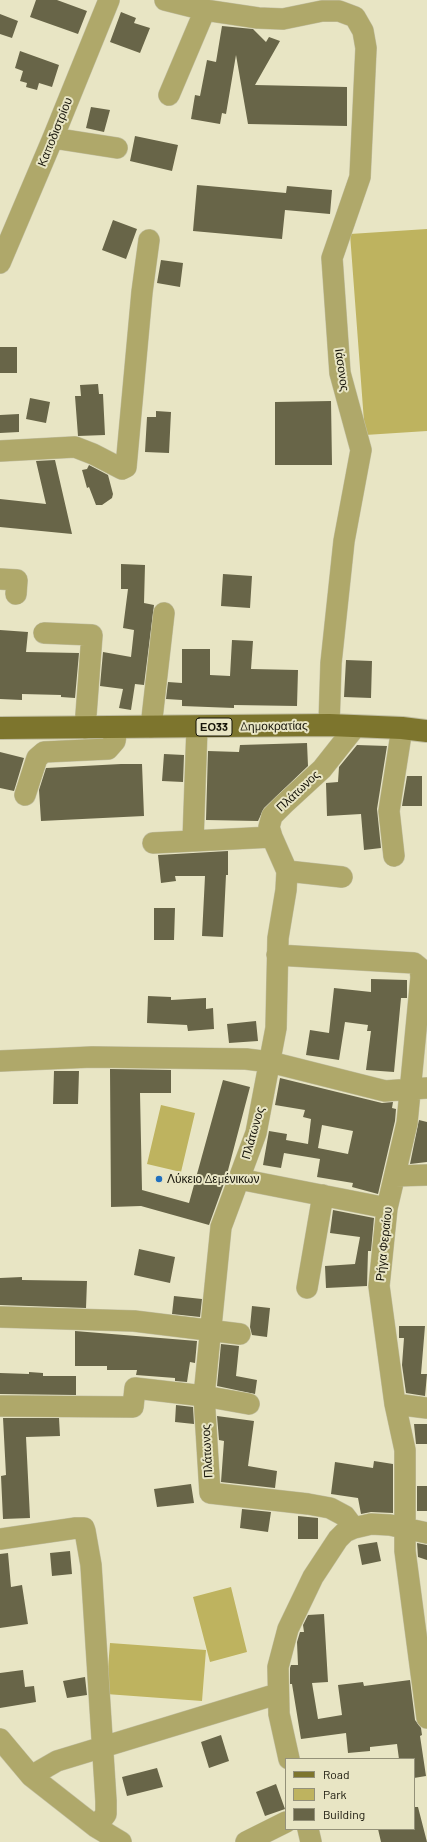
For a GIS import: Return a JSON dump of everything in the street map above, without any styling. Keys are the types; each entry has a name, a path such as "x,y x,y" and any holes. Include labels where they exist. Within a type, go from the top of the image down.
{"main road":[{"name":"Δημοκρατίας","path":"0,728 356,726 427,730"}],"street":[{"name":"Καποδιστρίου","path":"0,262 53,138 109,0"},
{"path":"167,0 205,10 283,20 317,5"},
{"name":"Ιάσονος","path":"317,5 355,17 363,31 366,48 360,177 332,258 340,373 361,450 344,541 331,663 329,726"},
{"path":"169,94 205,10"},
{"path":"53,138 117,148"},
{"path":"0,451 75,447 93,454 122,469 126,467 142,292 149,240"},
{"path":"0,579 17,580 16,594"},
{"path":"151,727 164,613"},
{"path":"44,633 92,635 85,728"},
{"name":"Πλάτωνος","path":"354,1528 345,1516 330,1508 308,1504 210,1493 204,1396 222,1227 256,1133 270,1062 277,1007 278,938 286,890 287,871 269,827 272,816 322,769 356,726"},
{"path":"57,728 58,751"},
{"path":"25,795 37,758 44,752 108,749 115,741 117,728"},
{"path":"193,841 198,728"},
{"path":"394,856 389,811 402,728"},
{"path":"153,843 272,837"},
{"path":"287,871 342,877"},
{"name":"Ρήγα Φεραίου","path":"277,955 414,963 420,968 418,1089 407,1123 387,1208 379,1286 395,1404 405,1450 404,1528 408,1578 427,1718"},
{"path":"0,1061 92,1057 246,1059 270,1062 385,1091 418,1089"},
{"path":"395,1176 427,1175"},
{"path":"239,1179 387,1208"},
{"path":"307,1288 323,1195"},
{"path":"0,1316 134,1321 211,1332 240,1334"},
{"path":"0,1406 133,1407 135,1388 204,1396 249,1404"},
{"path":"395,1404 427,1408"},
{"path":"289,1758 280,1725 278,1694 280,1655 288,1629 313,1576 338,1540 345,1532 354,1528 371,1524 404,1528 427,1533"},
{"path":"0,1539 84,1528 88,1540 91,1565 106,1809 106,1814 96,1828"},
{"path":"31,1776 57,1761 278,1694"},
{"path":"0,1739 31,1776 96,1828 121,1842"},
{"path":"246,1842 285,1822"},
{"path":"308,1830 311,1842"}],"green space":[{"path":"427,229 427,431 365,435 350,234"},
{"path":"161,1105 195,1113 181,1172 147,1164"},
{"path":"231,1587 247,1652 210,1662 193,1597"},
{"path":"110,1643 206,1650 202,1701 106,1694"}],"building":[{"path":"36,0 57,0 87,11 78,34 30,17"},
{"path":"121,12 136,18 134,23 150,28 140,53 110,42"},
{"path":"0,14 18,21 12,38 0,34"},
{"path":"222,26 253,29 266,42 269,37 280,41 255,85 347,87 347,126 248,124 236,55 226,114 222,113 220,124 191,119 195,95 200,96 207,60 216,62"},
{"path":"20,51 59,65 52,87 39,83 37,90 26,87 27,83 20,81 23,71 15,68"},
{"path":"91,107 110,110 104,132 86,128"},
{"path":"135,136 178,145 172,171 130,161"},
{"path":"197,185 286,193 287,186 332,190 330,214 285,210 282,239 193,231"},
{"path":"113,220 137,229 126,259 102,250"},
{"path":"161,260 183,263 180,287 157,283"},
{"path":"0,347 17,347 17,373 0,373"},
{"path":"98,384 99,394 103,394 105,435 78,436 75,396 81,396 80,385"},
{"path":"30,398 50,402 46,423 26,419"},
{"path":"331,401 332,465 275,465 275,402"},
{"path":"156,411 171,412 169,453 145,452 147,417 156,417"},
{"path":"19,414 19,432 0,433 0,415"},
{"path":"55,460 72,534 0,527 0,499 46,504 36,461"},
{"path":"89,465 108,475 113,494 112,498 102,505 96,505 89,487 87,488 82,470 87,469"},
{"path":"121,564 145,565 144,603 154,605 144,685 135,684 131,710 119,708 123,689 100,686 103,652 131,657 134,630 123,628 128,589 121,589"},
{"path":"223,574 252,576 250,608 221,606"},
{"path":"0,630 28,632 26,652 79,653 75,698 61,697 61,695 22,694 22,700 0,699"},
{"path":"232,640 253,641 251,669 298,670 297,706 234,705 234,708 182,706 182,700 166,699 168,682 182,683 182,649 210,649 210,675 230,676"},
{"path":"346,660 372,661 371,698 344,697"},
{"path":"307,743 308,766 264,808 258,821 206,820 208,751 239,752 240,745"},
{"path":"357,745 387,746 377,809 381,848 364,850 361,814 327,816 326,783 338,782 339,767"},
{"path":"0,752 24,758 14,791 0,788"},
{"path":"164,754 184,755 183,782 162,781"},
{"path":"142,764 144,816 41,821 39,790 46,768"},
{"path":"407,776 422,776 422,806 402,806"},
{"path":"228,851 228,875 226,875 223,937 202,936 205,876 175,876 176,881 161,883 158,855"},
{"path":"154,908 175,908 174,940 154,940"},
{"path":"371,979 407,980 407,998 401,998 394,1072 366,1070 371,1031 367,1031 368,1025 345,1022 339,1060 306,1055 310,1030 329,1033 334,988 371,992"},
{"path":"148,996 171,997 171,1000 206,998 206,1009 213,1008 214,1029 188,1031 187,1025 147,1023"},
{"path":"256,1021 258,1041 229,1043 227,1024"},
{"path":"110,1069 171,1070 171,1093 140,1093 142,1190 189,1203 223,1080 250,1087 226,1178 209,1225 141,1206 111,1207"},
{"path":"54,1071 79,1071 78,1104 53,1104"},
{"path":"280,1078 382,1103 393,1102 392,1108 396,1109 395,1121 378,1194 352,1187 353,1183 317,1177 320,1159 284,1153 281,1168 263,1165 269,1131 287,1134 286,1140 308,1144 311,1119 303,1117 305,1110 275,1105","holes":["322,1125 353,1131 348,1154 318,1148"]},
{"path":"419,1120 427,1122 427,1162 410,1164"},
{"path":"333,1210 374,1218 371,1251 368,1251 367,1286 326,1288 325,1266 355,1264 360,1237 330,1233"},
{"path":"139,1249 175,1257 170,1283 134,1275"},
{"path":"22,1277 22,1280 87,1281 86,1308 0,1305 0,1278"},
{"path":"174,1296 202,1299 200,1317 172,1314"},
{"path":"252,1306 270,1308 267,1337 252,1335 250,1327"},
{"path":"399,1326 425,1326 421,1374 427,1374 425,1396 406,1393 402,1365 404,1338 399,1338"},
{"path":"75,1331 197,1341 195,1363 190,1362 187,1382 175,1381 175,1378 136,1375 137,1370 107,1370 107,1366 75,1366"},
{"path":"221,1344 239,1346 236,1376 257,1380 255,1394 217,1386"},
{"path":"29,1372 43,1373 43,1376 76,1376 76,1395 0,1394 0,1373 29,1374"},
{"path":"176,1405 193,1407 194,1424 175,1422"},
{"path":"217,1416 254,1421 248,1466 277,1471 275,1488 221,1482 224,1441 219,1440"},
{"path":"3,1418 59,1418 60,1436 26,1437 30,1518 3,1519 1,1476 6,1475"},
{"path":"414,1424 427,1424 427,1444 416,1444"},
{"path":"374,1461 393,1464 393,1513 371,1512 361,1514 358,1498 331,1494 335,1462 373,1468"},
{"path":"191,1484 194,1503 157,1507 154,1489"},
{"path":"417,1486 427,1486 427,1511 417,1511"},
{"path":"242,1509 271,1512 268,1532 240,1528"},
{"path":"298,1516 318,1518 318,1539 298,1539"},
{"path":"377,1542 381,1561 362,1565 358,1545"},
{"path":"417,1543 427,1545 427,1560 418,1557"},
{"path":"70,1551 72,1574 52,1576 50,1553"},
{"path":"8,1553 11,1587 22,1585 28,1624 0,1628 0,1554"},
{"path":"324,1614 328,1682 312,1683 318,1719 342,1715 338,1685 363,1682 364,1686 410,1680 415,1720 421,1728 422,1735 420,1736 426,1776 415,1778 415,1758 399,1758 397,1744 370,1747 370,1751 348,1753 346,1733 301,1739 292,1684 290,1684 290,1668 291,1665 298,1665 297,1642 300,1632 304,1632 303,1625 308,1615"},
{"path":"23,1670 25,1687 34,1686 36,1702 0,1708 0,1673"},
{"path":"85,1677 87,1695 67,1698 63,1681"},
{"path":"221,1735 229,1761 209,1768 201,1742"},
{"path":"157,1768 163,1787 127,1796 122,1777"},
{"path":"276,1784 285,1809 265,1816 256,1792"},
{"path":"415,1807 418,1807 427,1842 381,1842 378,1830 415,1830"}],"place":[{"name":"Λύκειο Δεμένικων","path":"159,1179"}]}
